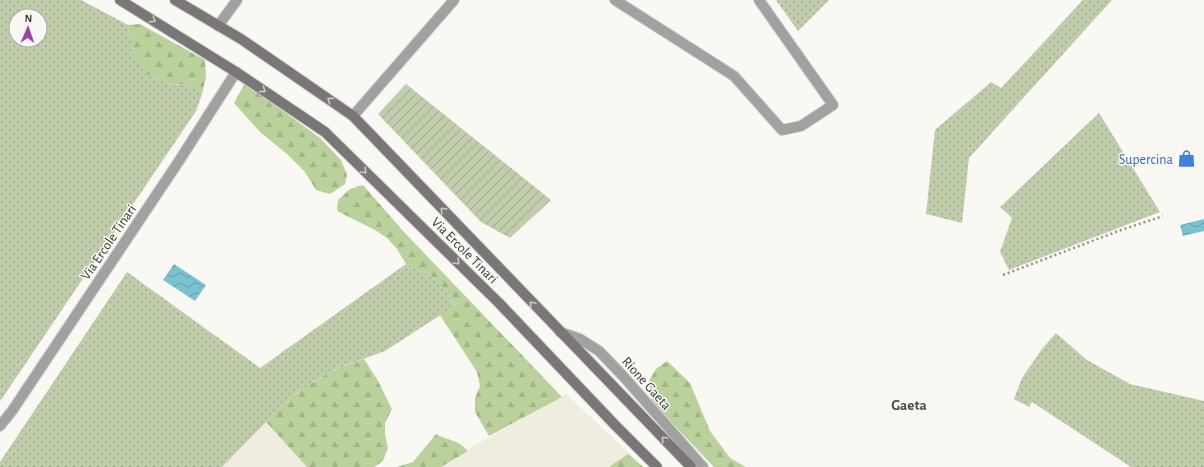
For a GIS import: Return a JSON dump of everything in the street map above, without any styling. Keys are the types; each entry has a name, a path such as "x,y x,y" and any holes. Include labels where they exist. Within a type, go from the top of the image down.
{"street":[{"name":"Via Ercole Tinari","path":"120,0 236,72 325,132 499,304 657,467"},
{"name":"Via Ercole Tinari","path":"175,0 241,40 353,116 691,467"},
{"path":"218,26 237,0"},
{"path":"353,116 454,0"},
{"path":"615,0 734,76 782,130 801,126 833,105 759,0"},
{"name":"Via Ercole Tinari","path":"0,426 12,411 170,174 236,72"},
{"name":"Rione Gaeta","path":"560,332 580,339 599,351 623,376 702,467"}],"path":[{"path":"1003,275 1121,230 1163,216"}],"shaded area":[{"path":"566,394 644,467 437,467"},
{"path":"266,422 307,467 222,467"}],"green space":[{"path":"0,0 81,0 128,25 135,58 138,65 149,76 170,84 193,87 202,94 196,111 1,400"},
{"path":"776,0 829,0 798,31"},
{"path":"1083,0 1112,0 969,158 962,223 926,214 935,130 991,82 1001,88"},
{"path":"140,24 205,60 206,77 202,94 193,87 187,85 168,84 149,76 143,71 135,58 128,25"},
{"path":"245,83 320,138 341,160 347,175 345,184 330,194 316,190 305,172 287,154 260,132 234,103"},
{"path":"406,84 551,200 510,238 481,222 378,114"},
{"path":"1099,113 1160,212 1009,270 1000,252 1012,218 1000,207"},
{"path":"363,185 403,231 562,397 489,436 475,412 475,398 480,386 477,372 440,315 456,305 434,278 406,264 397,249 387,238 375,230 337,211 338,200 350,189"},
{"path":"406,264 434,278 456,305 385,351 333,370 295,394 222,467 0,467 0,462 127,272 260,368"},
{"path":"1056,333 1087,360 1130,384 1204,401 1204,467 1131,467 1032,402 1029,407 1014,399 1022,378 1042,349"},
{"path":"364,359 377,379 392,409 385,423 385,434 388,448 383,461 374,467 307,467 266,422 295,394 333,370"},
{"path":"667,361 690,383 710,431 730,458 746,467 714,467 652,402 649,381 656,369"},
{"path":"436,434 456,442 468,451 441,467 397,467 413,462"},
{"path":"628,454 643,467 609,467"}],"water":[{"path":"1204,219 1204,231 1183,236 1180,225"},
{"path":"174,264 206,285 195,301 163,280"}],"place":[{"name":"Supercina","path":"1186,159"}],"district":[{"name":"Gaeta","path":"909,405"}]}
